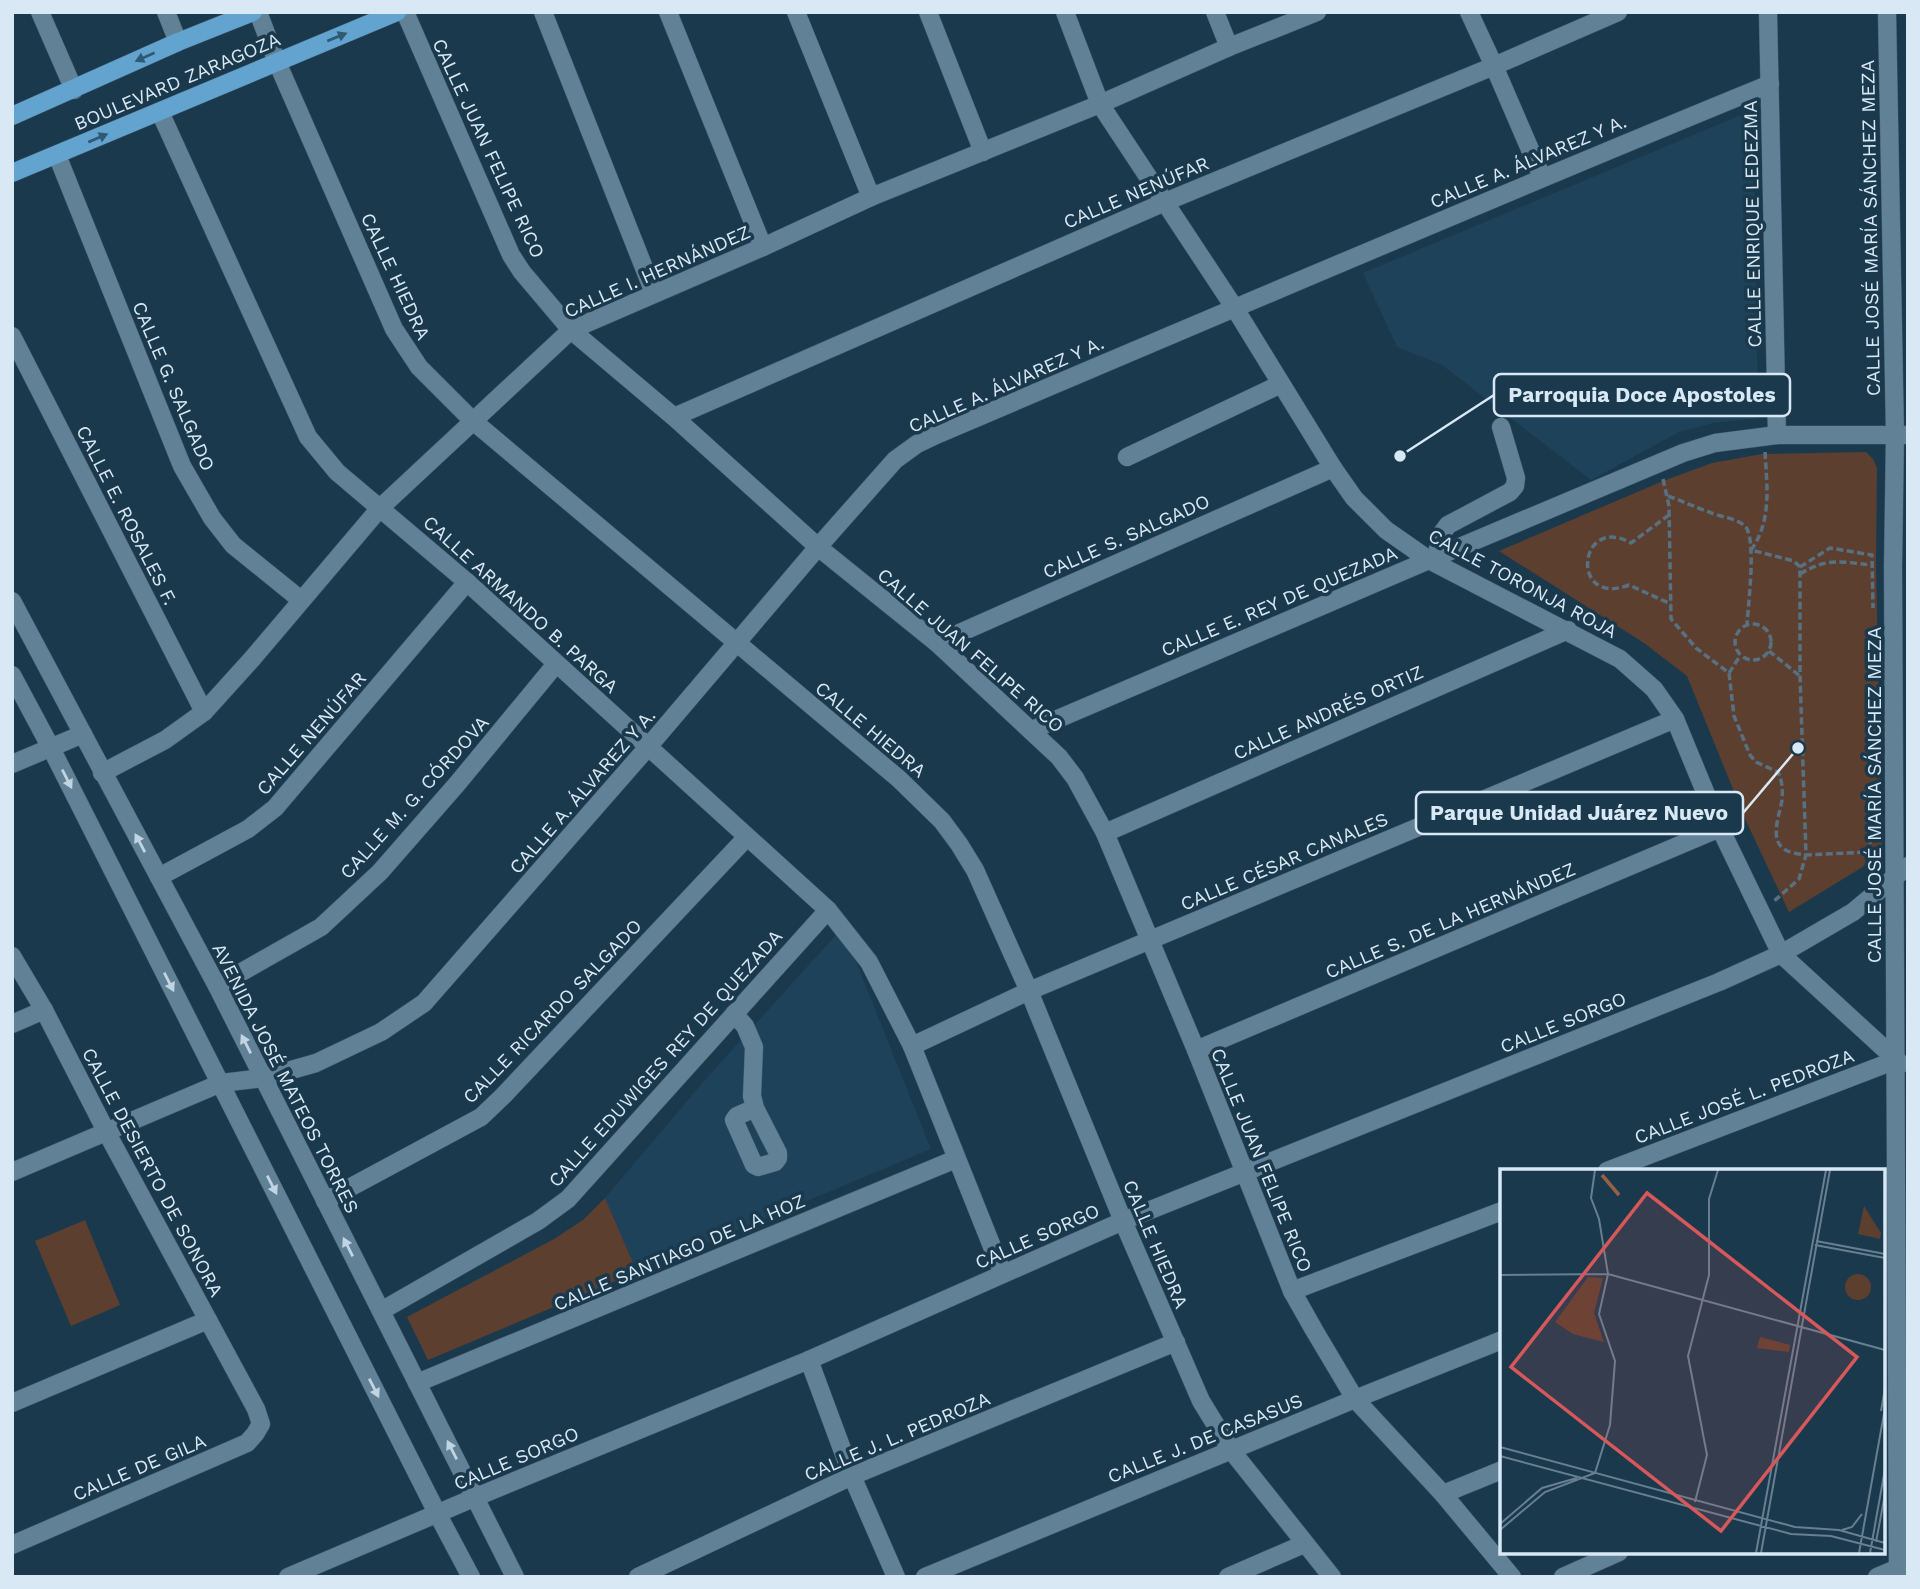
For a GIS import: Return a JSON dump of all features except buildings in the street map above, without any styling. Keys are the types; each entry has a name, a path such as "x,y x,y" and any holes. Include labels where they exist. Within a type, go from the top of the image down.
{"main road":[{"name":"BOULEVARD ZARAGOZA","path":"12,116 178,42 256,12"},
{"name":"BOULEVARD ZARAGOZA","path":"12,173 397,12"}],"street":[{"path":"40,12 74,90"},
{"path":"166,12 178,42"},
{"name":"CALLE HIEDRA","path":"256,12 394,329 419,367 472,421 899,779 943,821 960,844 975,870 1029,991 1123,1221 1201,1401 1231,1450 1332,1577"},
{"name":"CALLE JUAN FELIPE RICO","path":"405,12 511,255 571,330 674,417 818,547 937,643 1032,730 1075,778 1105,833 1196,1050 1292,1291 1355,1399 1443,1494 1512,1577"},
{"path":"543,12 654,293"},
{"path":"668,12 763,247"},
{"path":"796,12 871,197"},
{"path":"928,12 983,152"},
{"name":"CALLE TORONJA ROJA","path":"1065,12 1100,104 1234,307 1354,498 1386,530 1432,558 1620,659 1654,689 1675,719 1720,828 1781,954 1902,1065"},
{"path":"1215,12 1229,47"},
{"name":"CALLE I. HERNÁNDEZ","path":"102,773 165,740 204,712 380,508 571,330 871,197 1317,12"},
{"path":"1469,12 1542,177"},
{"name":"CALLE NENÚFAR","path":"674,417 1166,202 1618,12"},
{"name":"CALLE ENRIQUE LEDEZMA","path":"1768,12 1770,435"},
{"name":"CALLE JOSÉ MARÍA SÁNCHEZ MEZA","path":"1887,12 1901,435 1893,567 1902,871 1902,1065 1890,1186 1890,1435 1898,1573"},
{"name":"CALLE A. ÁLVAREZ Y A.","path":"12,1172 221,1083 263,1078 316,1062 381,1032 424,1003 648,747 818,547 895,460 917,444 1542,177 1770,84"},
{"name":"CALLE ARMANDO B. PARGA","path":"160,112 309,437 337,472 467,582 828,910 869,962 912,1046 1003,1274"},
{"name":"CALLE G. SALGADO","path":"57,155 182,466 212,518 233,544 301,600"},
{"name":"CALLE E. ROSALES F.","path":"12,336 204,712"},
{"path":"1127,457 1281,384"},
{"path":"1432,558 1448,525 1510,492 1515,486 1516,478 1501,427"},
{"name":"CALLE E. REY DE QUEZADA","path":"1032,730 1657,463 1715,443 1770,435 1901,435"},
{"name":"CALLE S. SALGADO","path":"937,643 1333,468"},
{"name":"CALLE NENÚFAR","path":"159,877 248,829 275,808 467,582"},
{"name":"AVENIDA JOSÉ MATEOS TORRES","path":"12,601 217,986 515,1577"},
{"name":"CALLE ANDRÉS ORTIZ","path":"1105,833 1568,630"},
{"name":"CALLE M. G. CÓRDOVA","path":"217,986 321,927 380,872 556,664"},
{"path":"12,675 471,1577"},
{"name":"CALLE CÉSAR CANALES","path":"912,1046 1029,991 1675,719"},
{"path":"12,764 83,734"},
{"name":"CALLE S. DE LA HERNÁNDEZ","path":"1196,1050 1720,828"},
{"name":"CALLE RICARDO SALGADO","path":"325,1201 481,1117 503,1097 747,837"},
{"name":"CALLE SORGO","path":"288,1577 809,1360 1123,1221 1719,982 1781,954 1853,912 1902,871"},
{"name":"CALLE EDUWIGES REY DE QUEZADA","path":"381,1311 538,1221 568,1199 828,910"},
{"name":"CALLE DESIERTO DE SONORA","path":"12,956 44,1010 256,1409"},
{"path":"12,1024 44,1010"},
{"path":"734,1014 745,1026 754,1047 752,1096 755,1108"},
{"name":"CALLE JOSÉ L. PEDROZA","path":"1613,1169 1902,1065"},
{"name":"CALLE SANTIAGO DE LA HOZ","path":"417,1383 956,1159"},
{"path":"1292,1291 1500,1212"},
{"path":"12,1403 208,1320"},
{"name":"CALLE J. DE CASASUS","path":"925,1577 1500,1341"},
{"name":"CALLE J. L. PEDROZA","path":"638,1577 852,1476 1176,1342"},
{"path":"809,1360 852,1476 896,1577"},
{"name":"CALLE DE GILA","path":"12,1545 247,1443 261,1424 256,1409"},
{"path":"1443,1494 1500,1471"},
{"path":"1228,1577 1304,1544"},
{"path":"1563,1577 1615,1554"},
{"path":"1877,1577 1898,1573"}],"path":[{"path":"1751,550 1765,522 1770,435"},
{"path":"1657,463 1668,496 1671,619 1696,648 1729,673"},
{"path":"1668,496 1745,527 1750,536 1751,550 1747,624"},
{"path":"1669,515 1631,543 1621,538 1608,537 1598,541 1589,551 1586,564 1590,577 1606,590 1616,590 1629,585 1671,604"},
{"path":"1800,567 1830,548 1872,555 1874,615"},
{"path":"1751,550 1794,561 1800,567 1800,676 1806,855 1799,879 1782,896 1760,911"},
{"path":"1800,574 1819,563 1832,561 1872,565"},
{"path":"1747,624 1758,624 1767,630 1772,640 1769,651 1761,659 1751,661 1740,656 1734,639 1739,630 1747,624"},
{"path":"1769,651 1800,676"},
{"path":"1740,656 1729,673 1734,716 1750,755 1756,762 1778,772 1782,782 1782,800 1777,823 1777,840 1780,846 1806,855 1870,852 1871,821 1878,803"}],"shaded area":[{"path":"1753,110 1758,418 1713,423 1679,432 1591,480 1442,365 1397,347 1363,273"},
{"path":"1866,452 1877,468 1876,566 1882,852 1789,912 1746,821 1687,676 1644,643 1499,551 1712,463 1762,454"},
{"path":"836,935 851,949 931,1149 637,1272 605,1198 704,1081"},
{"path":"605,1198 637,1272 428,1360 407,1317 554,1239 583,1220"},
{"path":"85,1220 120,1305 71,1326 35,1241"}],"place":[{"name":"Parroquia Doce Apostoles","path":"1400,456"},
{"name":"Parque Unidad Juárez Nuevo","path":"1798,748"}]}
